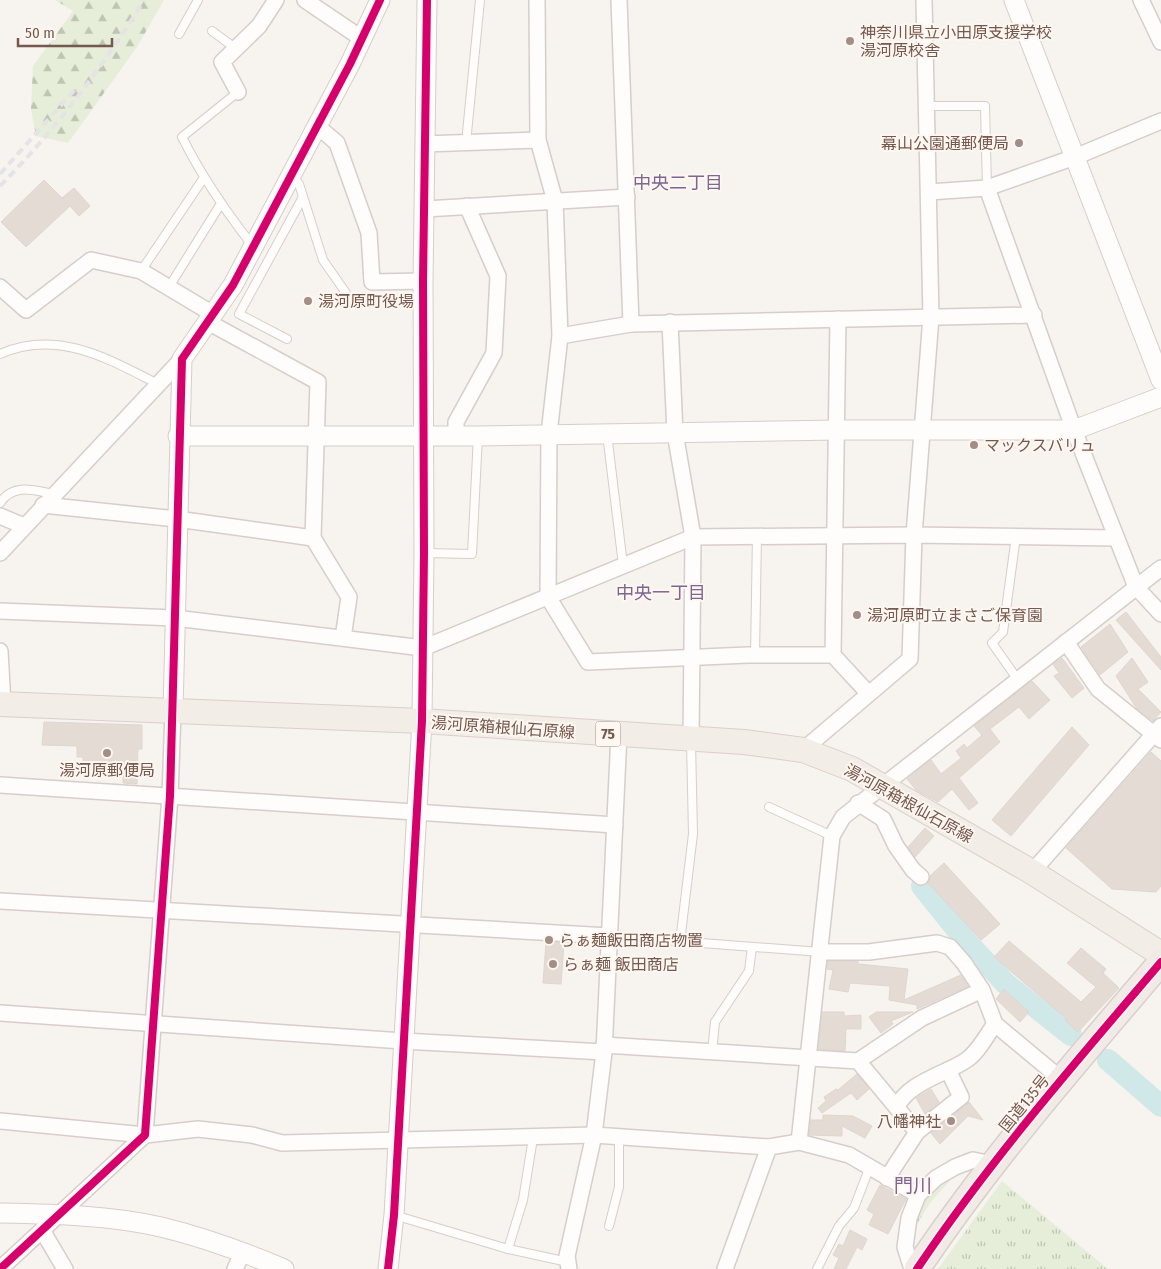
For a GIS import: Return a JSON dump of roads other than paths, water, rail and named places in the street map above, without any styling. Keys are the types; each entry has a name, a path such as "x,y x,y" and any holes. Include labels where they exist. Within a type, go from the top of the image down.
{"highway":[{"name":"国道135号","path":"917,1269 957,1210 992,1164 1061,1079 1161,962"}],"main road":[{"name":"湯河原箱根仙石原線","path":"1,704 422,721 744,742 803,750 852,769 1032,872 1161,954"}],"street":[{"path":"238,92 222,62 260,26 276,0"},
{"path":"306,0 361,38"},
{"path":"0,553 48,499 182,359 234,285 316,125 350,64 380,0"},
{"path":"388,1269 394,1215 422,721 424,553 422,436 423,281 427,0"},
{"path":"536,0 538,140 555,201 560,336 548,434 548,597 588,662 833,655"},
{"path":"619,0 631,324"},
{"path":"803,750 910,659 914,535 931,317 924,0"},
{"path":"1014,0 1161,380"},
{"path":"1141,0 1159,34"},
{"path":"929,192 987,188 1075,157 1161,121"},
{"path":"316,125 337,143 369,233 372,282 423,281"},
{"path":"424,144 538,140"},
{"path":"987,188 1074,430 1136,587 1161,614"},
{"path":"425,209 627,197"},
{"path":"456,436 456,422 494,353 498,276 467,206"},
{"path":"2,293 26,310 91,260 141,270 169,287 210,318 318,382 314,538 349,597 343,638"},
{"path":"560,336 631,324 670,322 1034,315"},
{"path":"838,319 833,655 868,693"},
{"path":"670,322 675,433 693,537 691,740"},
{"path":"0,1269 145,1135 170,796 178,436 182,359"},
{"path":"178,436 478,436 837,430 1074,430 1161,397"},
{"path":"48,499 314,538"},
{"path":"0,516 24,526"},
{"path":"0,611 175,618 423,648 693,537 914,535 1116,538"},
{"path":"799,1142 807,1059 821,952 832,836 842,817 1161,568"},
{"path":"1032,872 1159,733 1098,689 1066,642"},
{"path":"0,651 1,704"},
{"path":"570,1267 594,1135 604,1048 619,734"},
{"path":"0,784 615,825"},
{"path":"858,803 883,819 896,846 913,870 921,877"},
{"path":"0,901 161,912 610,936"},
{"path":"821,952 869,952 937,943 950,947 964,963 982,990 995,1024 1061,1079"},
{"path":"0,1013 404,1041 712,1052 858,1061 922,1018 982,990"},
{"path":"897,1106 900,1099 912,1089 967,1060 995,1024"},
{"path":"858,1061 917,1132"},
{"path":"887,1178 917,1132 961,1097 948,1070"},
{"path":"0,1121 145,1135 198,1129 252,1135 282,1143 594,1135 769,1147 799,1142 849,1155 918,1195"},
{"path":"725,1269 769,1147"},
{"path":"912,1269 904,1247 909,1218 918,1195 936,1178 955,1167 973,1160 992,1164"},
{"path":"0,1213 60,1214 160,1227 243,1252 284,1269"},
{"path":"42,1230 65,1269"},
{"path":"235,1269 243,1252"}],"lane":[{"path":"179,34 198,0"},
{"path":"466,143 480,0"},
{"path":"212,31 235,48"},
{"path":"238,92 182,137 203,179 220,205 253,246"},
{"path":"927,106 985,106 987,188"},
{"path":"291,173 299,184 323,260 346,293"},
{"path":"141,270 203,179"},
{"path":"287,339 239,314 303,197"},
{"path":"169,287 220,205"},
{"path":"0,354 17,346 42,344 72,346 107,357 158,384"},
{"path":"607,434 623,565"},
{"path":"424,553 472,554 478,436"},
{"path":"0,503 5,495 13,490 25,488 48,499"},
{"path":"755,656 757,535"},
{"path":"1016,536 1003,632 992,643 1018,680"},
{"path":"680,942 693,834 691,740"},
{"path":"769,807 832,836"},
{"path":"610,936 821,952"},
{"path":"712,1052 715,1022 749,971 752,947"},
{"path":"608,1226 618,1187 619,1137"},
{"path":"508,1250 524,1200 533,1138"},
{"path":"817,1269 839,1226 854,1208 870,1168"},
{"path":"394,1215 570,1267"}],"waterway":[{"path":"922,886 967,942 1005,983 1071,1035"},
{"path":"1108,1060 1161,1106"}],"railway":[{"path":"0,186 59,120 95,74 144,0"},
{"path":"0,174 78,86"}],"place":[{"name":"神奈川県立小田原支援学校 湯河原校舎","path":"850,41"},
{"name":"幕山公園通郵便局","path":"1019,143"},
{"name":"湯河原町役場","path":"308,301"},
{"name":"マックスバリュ","path":"974,445"},
{"name":"湯河原町立まさご保育園","path":"857,615"},
{"name":"湯河原郵便局","path":"107,753"},
{"name":"らぁ麺飯田商店物置","path":"549,940"},
{"name":"らぁ麺 飯田商店","path":"553,964"},
{"name":"八幡神社","path":"951,1121"}],"district":[{"name":"中央二丁目","path":"678,183"},
{"name":"中央一丁目","path":"661,593"},
{"name":"門川","path":"913,1185"}]}
